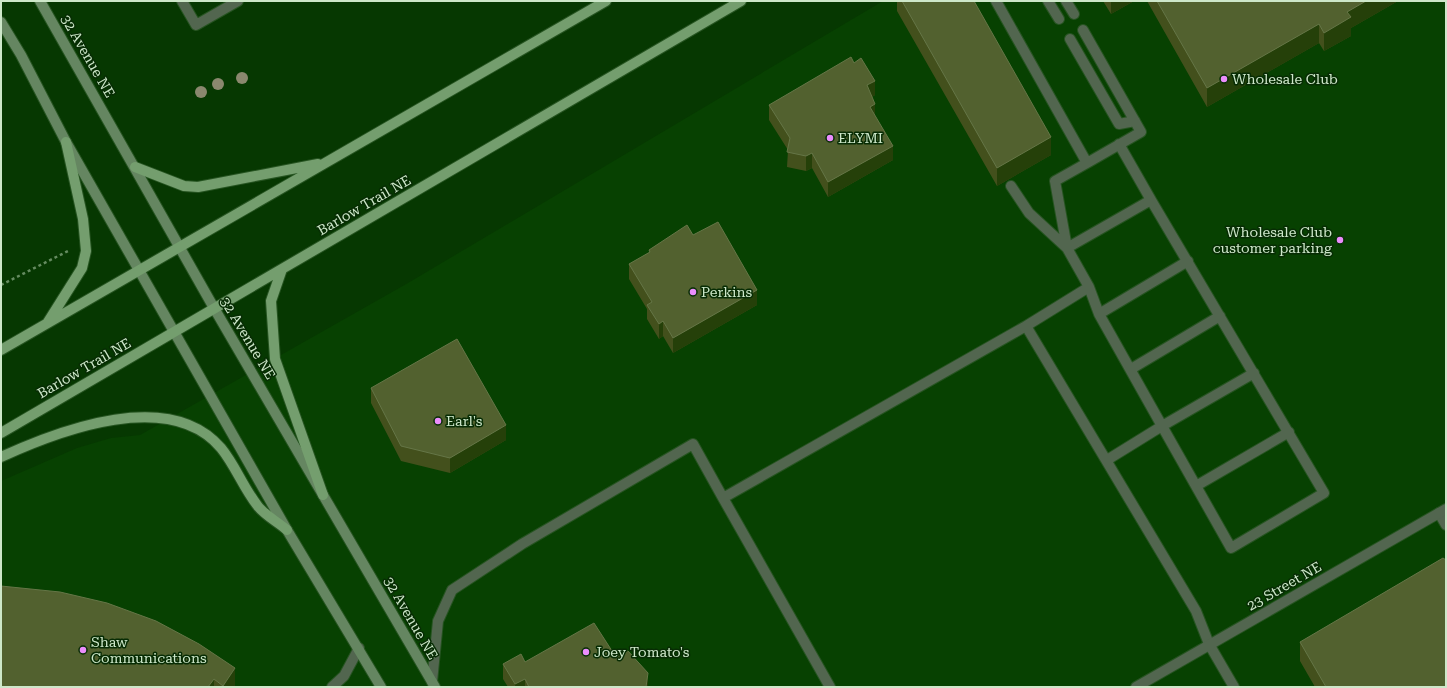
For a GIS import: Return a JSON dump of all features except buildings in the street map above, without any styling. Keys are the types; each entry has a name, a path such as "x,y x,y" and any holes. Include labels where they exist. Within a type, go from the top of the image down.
{"main road":[{"name":"32 Avenue NE","path":"40,1 214,308 233,337 323,495 434,684"},
{"path":"1,350 606,1"},
{"name":"Barlow Trail NE","path":"1,432 741,1"},
{"path":"1,22 21,55 66,142 287,530 381,687"},
{"path":"48,323 82,268 86,252 83,218 66,142"},
{"path":"135,167 184,186 198,187 326,163"},
{"path":"282,269 271,301 271,326 275,359 323,495"},
{"path":"1,457 34,442 114,419 162,418 178,421 193,426 222,448 257,506 287,530"}],"street":[{"path":"182,1 196,25 238,1"},
{"path":"996,1 1087,163"},
{"path":"1048,1 1059,19"},
{"path":"1066,1 1074,14"},
{"path":"1067,248 1055,181 1141,132 1083,30"},
{"path":"1070,39 1119,124 1135,121"},
{"path":"1011,186 1029,213 1067,248 1089,287 1099,314 1231,548 1324,493 1119,144"},
{"path":"1067,248 1151,200"},
{"path":"1099,314 1188,261"},
{"path":"723,498 1026,326 1089,287"},
{"path":"1131,369 1220,316"},
{"path":"1026,326 1196,611 1210,644 1234,687"},
{"path":"1107,460 1162,426 1254,373"},
{"path":"1196,486 1289,432"},
{"path":"434,684 438,621 452,590 522,544 693,444 830,687"},
{"path":"1443,511 1446,525"},
{"name":"23 Street NE","path":"1136,687 1443,511"},
{"path":"332,687 344,676 359,648"}],"path":[{"path":"1,285 68,251"}],"shaded area":[{"path":"883,1 1446,1 1446,687 1,687 1,481 77,448 111,438 140,435 408,283"}],"place":[{"name":"Wholesale Club","path":"1224,79"},
{"name":"ELYMI","path":"830,138"},
{"name":"Wholesale Club customer parking","path":"1340,240"},
{"name":"Perkins","path":"693,292"},
{"name":"Earl's","path":"438,421"},
{"name":"Shaw Communications","path":"83,650"},
{"name":"Joey Tomato's","path":"586,652"}]}
